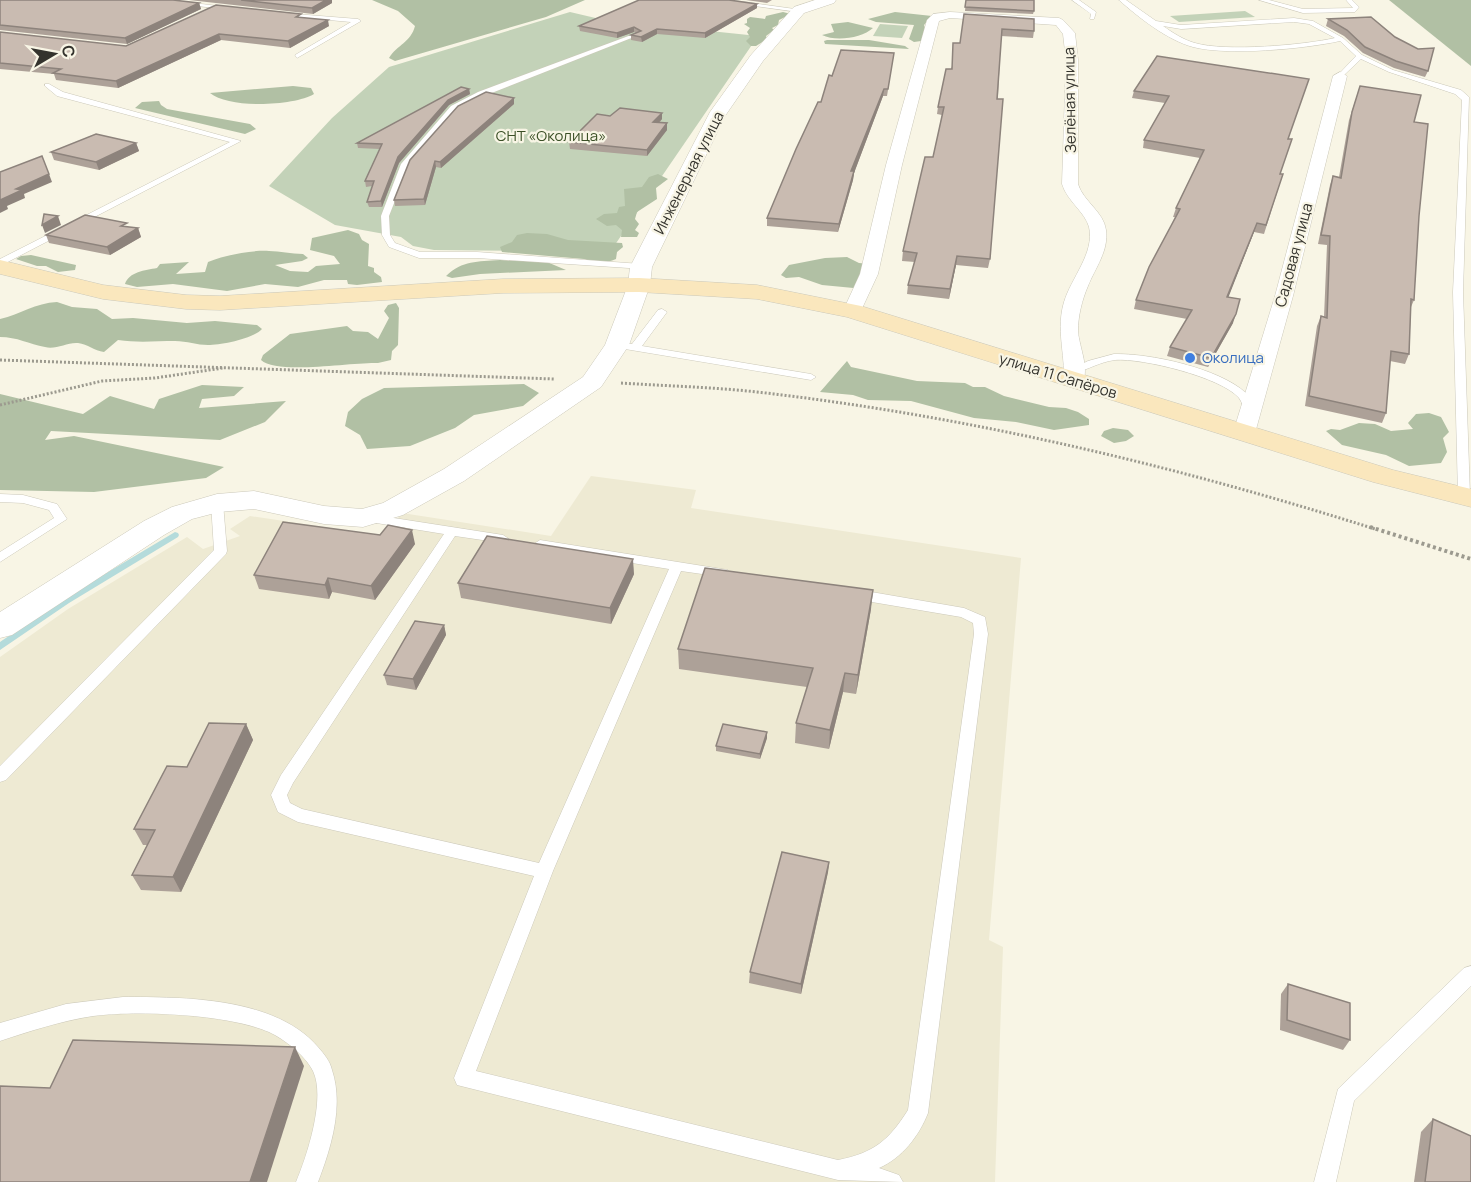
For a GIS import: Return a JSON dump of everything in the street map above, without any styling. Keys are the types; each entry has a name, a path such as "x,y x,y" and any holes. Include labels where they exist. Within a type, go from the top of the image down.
{"main road":[{"name":"улица 11 Сапёров","path":"0,265 103,292 198,303 640,276 757,291 852,311 1247,423 1383,476 1469,500"}],"street":[{"path":"799,10 829,0"},
{"name":"Инженерная улица","path":"592,382 626,346 640,276 716,116 757,58 799,10"},
{"name":"Зелёная улица","path":"852,311 869,274 894,165 933,20 937,16 950,15 1059,22 1068,33 1072,60 1070,184 1072,195 1098,225 1099,233 1096,255 1076,294 1071,320 1069,334 1075,375"},
{"name":"Садовая улица","path":"1247,423 1284,296 1340,76"},
{"path":"0,627 154,528 182,513 217,503 254,500 324,515 363,518 393,508 454,475 592,382"}],"lane":[{"path":"150,0 237,9"},
{"path":"715,0 799,10"},
{"path":"1075,0 1094,13 1092,18"},
{"path":"1122,0 1186,42 1211,48 1341,39"},
{"path":"1262,0 1303,11 1355,10 1356,7 1349,0"},
{"path":"205,11 215,7"},
{"path":"281,13 358,21 297,56"},
{"path":"1156,23 1181,27 1294,20 1311,22 1341,39 1360,56 1391,71 1458,92 1466,99 1468,151 1458,292 1469,500"},
{"path":"636,35 491,90 454,108 405,164 384,224 386,235 392,245 419,255 477,255 640,276"},
{"path":"1340,76 1360,56"},
{"path":"0,265 237,141 60,94 47,85"},
{"path":"626,346 662,312"},
{"path":"626,346 812,377"},
{"path":"1075,375 1106,358 1138,358 1155,361 1230,386 1242,394 1247,403 1247,423"},
{"path":"0,498 23,499 53,507 61,519 0,558"},
{"path":"0,776 221,551 217,503"},
{"path":"363,518 734,574"},
{"path":"452,531 287,779 279,795 284,807 298,815 544,871"},
{"path":"677,565 544,871 464,1078 892,1182"},
{"path":"837,592 964,612 980,620 981,634 918,1113 904,1137 884,1155 862,1166 838,1170"},
{"path":"1325,1182 1345,1096 1471,974"},
{"path":"0,1032 35,1020 106,1006 170,1007 241,1016 273,1024 303,1044 323,1069 325,1099 323,1131 307,1182"}],"path":[{"path":"0,360 518,376 756,392 880,409 1046,440 1170,468 1263,494 1471,559"},
{"path":"0,405 102,381 155,378 236,366"}],"shaded area":[{"path":"591,476 696,490 691,508 1021,558 989,940 1003,947 995,1182 0,1182 0,657 68,609 187,537 203,549 240,536 230,529 250,516 384,536 402,513 551,536"}],"green space":[{"path":"372,0 585,0 546,17 395,61 389,58 407,40 415,26 398,11"},
{"path":"1389,0 1471,0 1471,66"},
{"path":"1245,11 1255,17 1179,22 1170,16"},
{"name":"СНТ «Околица»","path":"570,12 604,20 758,36 610,252 434,250 413,246 401,237 335,225 269,186 332,118 389,67"},
{"path":"783,12 791,14 779,20 778,25 772,28 774,30 766,36 767,39 756,46 751,46 746,41 750,37 747,32 750,28 744,24 747,23 747,19 750,17 765,19 766,16"},
{"path":"895,12 932,16 924,25 921,41 914,42 909,39 914,25 876,22 868,19"},
{"path":"848,22 873,28 849,38 822,35 834,32 831,24"},
{"path":"880,24 908,26 902,38 873,36"},
{"path":"869,40 905,46 909,49 825,44 824,41"},
{"path":"293,86 311,88 314,94 292,101 246,104 231,102 210,93"},
{"path":"159,101 167,109 250,124 256,129 245,134 135,108 142,102"},
{"path":"658,174 668,179 656,188 657,199 637,212 635,219 639,224 635,230 639,233 637,237 621,237 622,230 616,225 607,226 596,219 604,214 617,213 619,207 625,206 624,189 642,187 649,177"},
{"path":"348,230 359,234 362,240 369,244 368,266 374,268 374,272 381,277 382,282 357,285 348,284 347,280 324,280 298,287 265,284 227,291 173,284 137,287 125,284 134,274 157,268 160,264 189,262 176,274 205,272 208,262 254,251 303,254 308,258 275,265 290,271 308,272 316,266 340,264 334,256 310,250 312,238"},
{"path":"547,234 568,240 622,243 623,247 617,252 616,259 604,262 502,252 500,247 512,242 517,235"},
{"path":"31,255 76,265 75,270 58,272 46,266 37,266 16,259"},
{"path":"847,257 859,263 870,264 864,289 822,285 799,277 786,278 781,275 789,265 825,258"},
{"path":"500,260 547,262 566,270 480,274 452,278 446,276 464,264"},
{"path":"57,302 72,307 97,309 112,319 133,318 187,323 215,321 257,325 262,329 244,338 214,345 179,341 118,340 104,352 78,343 49,348 0,337 0,319 42,304"},
{"path":"396,303 399,308 398,345 392,351 391,360 378,363 282,367 261,360 263,355 290,334 347,326 353,331 368,332 378,339 389,318 384,311 388,305"},
{"path":"847,361 851,367 917,381 965,383 973,387 985,387 1004,396 1049,407 1066,408 1089,419 1089,425 1054,430 1016,422 974,418 911,401 868,400 853,395 820,392"},
{"path":"524,384 539,393 523,406 474,415 455,428 410,446 367,449 360,435 345,426 348,412 362,399 384,388"},
{"path":"202,385 244,387 234,396 202,399 199,408 286,401 265,422 220,440 51,431 45,440 74,436 224,467 206,478 94,492 0,490 0,394 83,414 110,396 154,409 159,399"},
{"path":"1429,413 1441,417 1449,432 1443,438 1447,452 1441,463 1409,466 1386,455 1342,445 1326,431 1340,430 1359,423 1375,424 1391,431 1413,429 1408,423 1416,414"},
{"path":"1113,428 1128,430 1134,436 1126,441 1114,443 1101,436 1104,431"}],"building":[{"path":"0,0 173,0 199,3 125,38 0,25"},
{"path":"241,0 326,0 312,8"},
{"path":"639,0 729,0 757,4 705,33 657,29 641,37 631,35 641,31 634,27 617,33 579,26"},
{"path":"966,0 1034,0 1034,11 965,7"},
{"path":"216,5 301,14 296,17 328,20 288,41 219,34 116,81 53,73 61,69 0,63 0,32 126,46"},
{"path":"964,14 1034,19 1034,31 1002,29 997,99 1003,99 990,259 957,256 950,289 908,285 917,253 903,251 925,157 933,157 944,107 938,107 946,69 952,69 953,43 960,43"},
{"path":"1371,17 1395,37 1418,49 1434,48 1428,71 1396,61 1365,47 1347,30 1328,19"},
{"path":"841,50 894,53 888,89 884,89 851,171 854,171 839,224 767,218 796,149 818,102 821,102 829,75 832,76"},
{"path":"1157,56 1309,79 1288,139 1292,139 1266,225 1257,223 1227,297 1240,299 1236,314 1211,358 1170,347 1192,310 1136,300 1149,267 1180,209 1176,208 1204,150 1144,140 1169,96 1134,91"},
{"path":"1360,86 1421,95 1414,122 1428,124 1414,300 1411,299 1409,354 1391,351 1386,413 1309,396 1321,316 1327,318 1330,236 1321,235 1333,176 1341,178 1352,112"},
{"path":"461,87 469,89 448,100 398,157 381,201 367,202 374,181 365,181 382,144 357,143"},
{"path":"486,92 514,98 440,162 435,161 424,199 394,200 410,160 458,106"},
{"path":"620,108 662,113 653,122 667,123 647,150 569,142 597,114 610,116"},
{"path":"96,134 136,143 96,162 51,152"},
{"path":"42,156 49,174 16,189 22,190 0,200 0,172"},
{"path":"44,214 58,216 42,225"},
{"path":"85,215 127,223 121,226 138,228 107,247 46,235"},
{"path":"283,522 380,535 388,525 412,530 371,586 328,578 325,585 254,575"},
{"path":"487,536 633,559 610,608 458,583"},
{"path":"705,568 873,590 858,675 845,673 830,730 796,723 813,668 678,649"},
{"path":"415,621 444,625 413,679 384,675"},
{"path":"209,723 246,724 173,877 132,875 155,830 134,829 167,766 187,767"},
{"path":"723,724 767,732 760,754 716,746"},
{"path":"782,852 829,862 801,984 750,972"},
{"path":"1288,984 1350,1003 1350,1040 1287,1020"},
{"path":"73,1040 295,1047 250,1182 0,1182 0,1086 50,1088"},
{"path":"1433,1119 1471,1136 1471,1182 1425,1182"}],"waterway":[{"path":"0,647 66,601 175,535"}],"place":[{"name":"Околица","path":"1190,358"}]}
